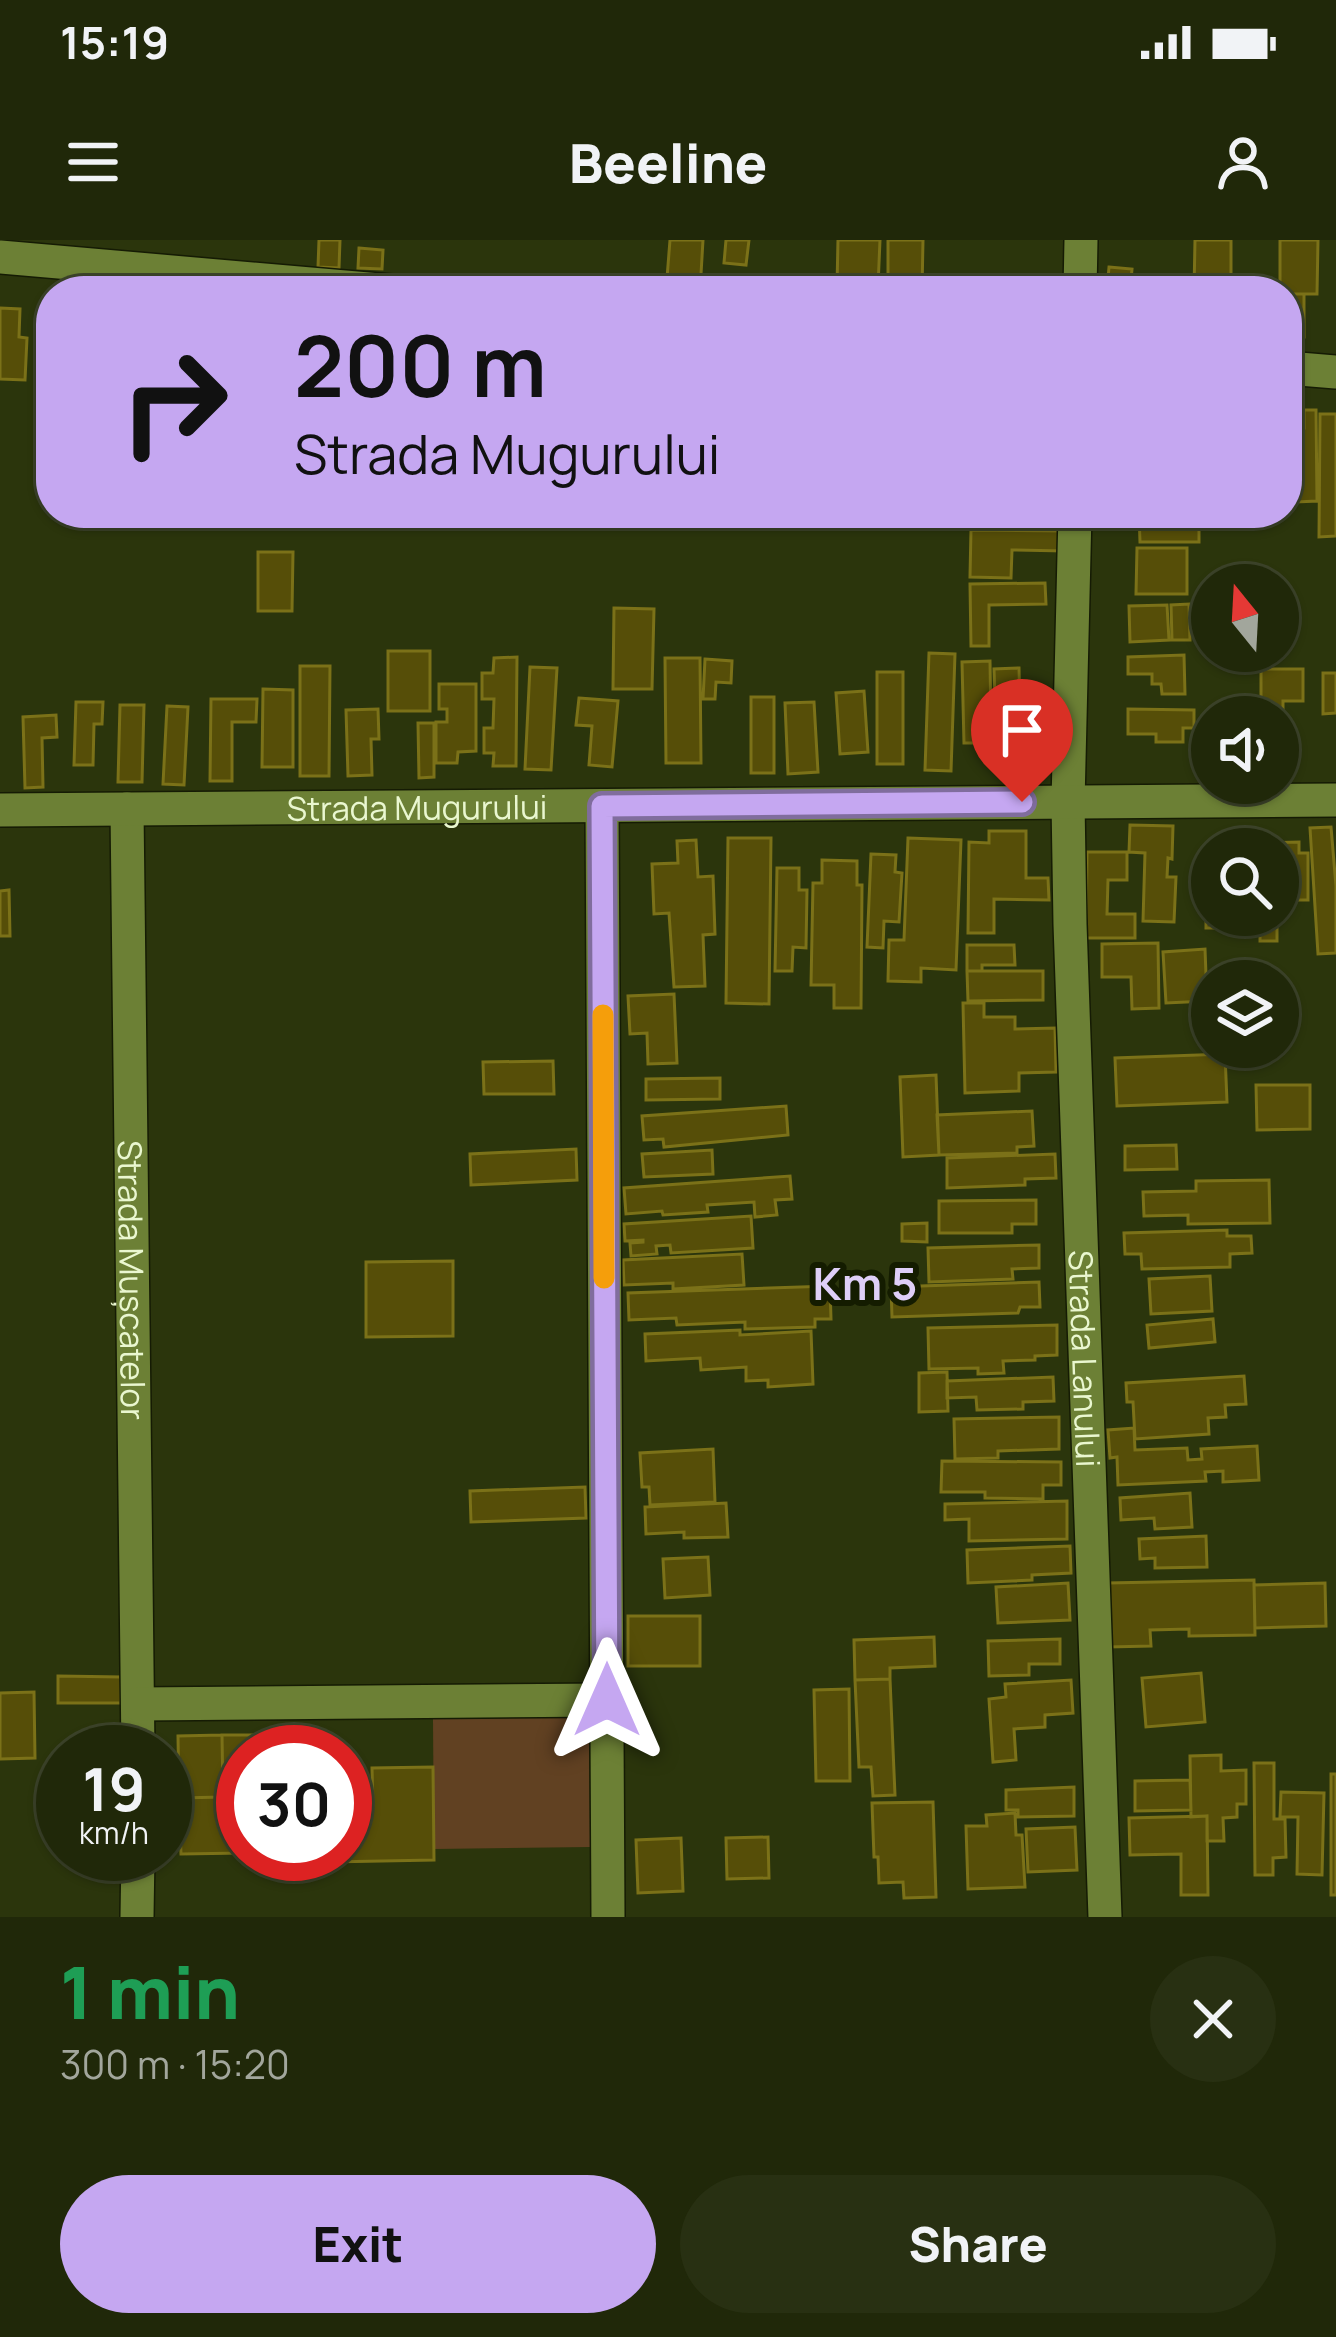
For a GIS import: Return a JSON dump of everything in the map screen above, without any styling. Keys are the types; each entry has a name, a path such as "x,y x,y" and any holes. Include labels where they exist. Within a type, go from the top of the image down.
{"street":[{"path":"1080,276 1081,240"},
{"path":"0,257 218,276"},
{"path":"1302,369 1336,372"},
{"name":"Strada Lanului","path":"1075,528 1068,802 1105,1917"},
{"name":"Strada Mugurului","path":"0,810 1336,800"},
{"path":"602,806 608,1917"},
{"name":"Strada Mușcatelor","path":"127,808 138,1725"},
{"path":"138,1705 607,1700"},
{"path":"137,1881 137,1917"}],"shaded area":[{"path":"589,1717 590,1847 434,1849 433,1719"}],"building":[{"path":"319,240 340,240 339,268 318,267"},
{"path":"670,240 703,240 701,276 667,276"},
{"path":"726,240 749,240 746,265 724,263"},
{"path":"838,240 880,240 878,276 837,276"},
{"path":"888,240 923,240 922,276 888,276"},
{"path":"1195,240 1231,240 1231,276 1194,276"},
{"path":"1280,240 1318,240 1317,294 1302,294 1302,276 1280,276"},
{"path":"359,248 383,250 382,269 358,268"},
{"path":"1109,267 1132,269 1131,276 1108,276"},
{"path":"0,308 20,309 19,337 27,338 25,380 0,379"},
{"path":"1304,410 1316,410 1317,501 1302,502"},
{"path":"1320,414 1336,414 1336,536 1319,537"},
{"path":"1140,528 1199,528 1199,542 1140,542"},
{"path":"971,530 1064,531 1064,551 1012,550 1011,578 970,577"},
{"path":"1137,548 1187,548 1187,594 1136,594"},
{"path":"258,552 293,552 292,611 258,611"},
{"path":"1045,583 1046,604 989,605 989,646 971,646 970,584"},
{"path":"1189,604 1190,640 1172,640 1171,605"},
{"path":"1167,605 1169,640 1130,642 1129,606"},
{"path":"614,608 654,609 652,689 613,689"},
{"path":"388,651 430,651 430,711 388,711"},
{"path":"929,653 955,654 951,771 925,770"},
{"path":"1184,655 1185,694 1162,694 1161,684 1152,684 1152,674 1128,674 1128,657"},
{"path":"517,657 516,766 493,766 494,753 484,753 484,728 493,728 494,699 482,699 482,673 493,673 494,658"},
{"path":"665,658 700,658 701,763 666,763"},
{"path":"705,659 732,661 731,683 716,682 715,699 703,699"},
{"path":"990,661 991,726 976,726 976,743 964,743 962,662"},
{"path":"300,666 330,666 329,776 300,776"},
{"path":"530,667 557,668 551,770 525,769"},
{"path":"1019,668 1020,708 1050,707 1050,726 996,728 994,669"},
{"path":"1303,669 1303,701 1299,696 1261,696 1261,672"},
{"path":"877,672 903,672 903,764 877,764"},
{"path":"1323,673 1336,673 1336,713 1323,714"},
{"path":"439,684 476,684 476,751 458,752 457,763 436,763 436,722 447,722 447,709 439,709"},
{"path":"263,689 293,690 293,767 262,767"},
{"path":"864,691 868,752 840,754 836,693"},
{"path":"751,697 774,697 774,773 751,773"},
{"path":"579,698 618,701 612,767 589,765 592,726 576,725"},
{"path":"211,699 257,699 256,722 232,722 232,781 210,781"},
{"path":"76,702 103,702 102,724 94,724 93,765 74,765"},
{"path":"814,702 818,772 788,774 785,703"},
{"path":"120,705 144,705 142,782 118,782"},
{"path":"167,706 188,707 184,785 163,784"},
{"path":"378,709 379,739 371,739 372,775 348,776 346,710"},
{"path":"1128,709 1191,710 1191,728 1183,728 1183,742 1156,742 1156,734 1128,734"},
{"path":"56,715 57,737 42,738 43,787 25,788 23,717"},
{"path":"418,723 434,723 434,777 419,778"},
{"path":"1130,825 1173,826 1167,877 1176,877 1174,922 1143,921 1145,853 1129,852"},
{"path":"1331,827 1336,953 1318,954 1310,828"},
{"path":"989,831 1026,831 1026,878 1048,878 1049,900 994,899 994,933 968,933 969,842 989,843"},
{"path":"728,838 771,838 769,1004 726,1003"},
{"path":"908,838 961,840 956,970 921,968 921,982 888,981 889,940 904,940"},
{"path":"696,840 698,877 713,876 715,934 703,935 705,986 674,987 669,913 654,914 652,864 678,863 677,841"},
{"path":"1087,852 1127,852 1127,880 1108,880 1107,914 1135,914 1135,938 1086,938"},
{"path":"1299,853 1308,853 1308,900 1299,900"},
{"path":"871,854 896,855 895,872 902,873 899,922 884,921 883,948 867,947"},
{"path":"822,860 857,861 857,885 862,885 861,1008 834,1008 834,985 811,985 813,883 822,883"},
{"path":"777,868 799,868 799,890 807,890 806,948 793,947 792,971 775,971"},
{"path":"9,890 10,936 0,936 0,891"},
{"path":"1158,943 1159,1008 1132,1009 1131,977 1102,977 1102,944"},
{"path":"967,945 1014,945 1015,965 982,965 982,971 967,971"},
{"path":"1205,949 1205,960 1191,960 1191,1002 1166,1003 1163,952"},
{"path":"967,971 1043,971 1043,1000 968,1001"},
{"path":"674,994 677,1063 648,1064 647,1033 630,1034 628,996"},
{"path":"963,1003 984,1003 984,1017 1015,1017 1015,1029 1055,1028 1056,1072 1019,1073 1019,1091 965,1093"},
{"path":"1191,1055 1191,1068 1226,1068 1227,1102 1117,1106 1115,1058"},
{"path":"553,1061 554,1094 484,1094 483,1062"},
{"path":"936,1075 939,1155 903,1157 900,1077"},
{"path":"720,1078 720,1099 646,1100 646,1079"},
{"path":"1256,1085 1310,1085 1310,1129 1257,1130"},
{"path":"786,1106 788,1135 664,1147 663,1139 644,1140 642,1116"},
{"path":"1032,1111 1034,1146 1017,1147 1017,1153 939,1155 937,1115"},
{"path":"1176,1145 1177,1169 1125,1170 1125,1146"},
{"path":"576,1149 577,1180 471,1185 470,1154"},
{"path":"712,1150 713,1174 644,1177 642,1154"},
{"path":"1055,1154 1056,1178 1025,1179 1025,1185 947,1188 947,1158"},
{"path":"790,1176 792,1199 775,1200 777,1215 755,1217 754,1202 707,1205 708,1212 626,1214 624,1188"},
{"path":"1269,1180 1270,1223 1188,1224 1188,1215 1144,1216 1143,1192 1196,1191 1196,1181"},
{"path":"1036,1200 1036,1224 1012,1224 1012,1233 939,1233 939,1201"},
{"path":"751,1216 753,1248 671,1253 670,1245 656,1246 657,1254 631,1256 630,1243 643,1240 625,1241 624,1224"},
{"path":"927,1223 927,1242 902,1241 902,1224"},
{"path":"1227,1230 1227,1236 1251,1236 1252,1253 1230,1254 1230,1267 1142,1269 1141,1254 1125,1254 1124,1233"},
{"path":"1039,1245 1039,1268 1012,1269 1013,1279 929,1282 928,1248"},
{"path":"742,1254 744,1285 673,1289 673,1283 624,1285 623,1260"},
{"path":"453,1261 453,1336 366,1337 366,1262"},
{"path":"1210,1276 1212,1311 1151,1314 1149,1279"},
{"path":"1039,1282 1040,1307 1020,1307 1018,1313 892,1317 891,1287"},
{"path":"830,1286 831,1319 815,1319 815,1327 745,1329 745,1322 677,1325 676,1318 629,1320 628,1293"},
{"path":"1213,1319 1215,1342 1149,1348 1147,1325"},
{"path":"1057,1325 1057,1355 1003,1361 1004,1373 978,1374 978,1368 929,1369 928,1328"},
{"path":"740,1330 740,1335 811,1331 813,1384 768,1387 768,1380 746,1381 746,1367 701,1370 700,1358 646,1361 645,1334"},
{"path":"947,1372 948,1411 919,1412 919,1373"},
{"path":"1244,1376 1246,1404 1225,1405 1226,1417 1208,1418 1209,1434 1135,1439 1133,1402 1127,1402 1126,1383"},
{"path":"1053,1377 1054,1401 1023,1402 1023,1409 977,1410 976,1397 947,1398 947,1381"},
{"path":"1059,1417 1059,1449 998,1451 998,1458 955,1459 954,1419"},
{"path":"1134,1428 1135,1450 1187,1448 1188,1460 1202,1459 1201,1449 1257,1446 1259,1480 1223,1482 1223,1471 1205,1472 1206,1481 1118,1485 1117,1457 1110,1458 1108,1430"},
{"path":"713,1449 715,1502 650,1505 649,1487 642,1487 640,1453"},
{"path":"942,1461 1061,1462 1061,1485 1043,1485 1043,1499 941,1492"},
{"path":"585,1487 586,1518 471,1522 470,1491"},
{"path":"1190,1493 1192,1527 1155,1529 1154,1518 1121,1520 1120,1498"},
{"path":"1067,1501 1067,1539 969,1541 969,1519 945,1520 945,1504"},
{"path":"726,1503 728,1537 646,1534 645,1507"},
{"path":"1206,1536 1207,1567 1155,1568 1155,1558 1140,1559 1139,1539"},
{"path":"1070,1546 1071,1573 968,1583 967,1550"},
{"path":"708,1557 710,1595 665,1598 663,1559"},
{"path":"1254,1580 1255,1635 1189,1636 1189,1629 1150,1630 1151,1646 1108,1647 1108,1583"},
{"path":"1068,1583 1070,1620 998,1623 996,1587"},
{"path":"1325,1583 1326,1626 1255,1628 1254,1585"},
{"path":"628,1616 700,1616 700,1666 628,1666"},
{"path":"934,1637 935,1666 890,1668 890,1679 855,1680 854,1640"},
{"path":"1060,1639 1060,1664 1029,1664 1029,1675 989,1676 988,1641"},
{"path":"1201,1673 1205,1722 1146,1727 1142,1678"},
{"path":"58,1676 121,1677 121,1703 58,1703"},
{"path":"890,1679 895,1795 873,1796 871,1767 859,1767 855,1680"},
{"path":"1071,1680 1073,1713 1045,1715 1045,1727 1014,1729 1016,1760 993,1762 989,1699 1006,1697 1005,1684"},
{"path":"849,1689 850,1781 816,1781 814,1690"},
{"path":"34,1692 35,1758 0,1759 0,1693"},
{"path":"216,1735 216,1797 192,1798 192,1736"},
{"path":"1221,1755 1221,1771 1246,1770 1246,1804 1237,1804 1237,1817 1223,1818 1224,1841 1207,1841 1207,1816 1191,1817 1190,1756"},
{"path":"1254,1763 1274,1763 1274,1819 1285,1819 1286,1857 1273,1858 1273,1875 1255,1875"},
{"path":"433,1767 434,1860 372,1861 372,1768"},
{"path":"1331,1774 1336,1774 1336,1895 1331,1895"},
{"path":"1190,1780 1191,1810 1135,1811 1135,1781"},
{"path":"1074,1787 1074,1816 1018,1817 1018,1810 1006,1810 1006,1790"},
{"path":"1281,1792 1324,1793 1322,1875 1297,1874 1298,1817 1280,1817"},
{"path":"216,1797 216,1853 192,1854 192,1798"},
{"path":"933,1802 936,1897 904,1898 903,1882 879,1883 872,1803"},
{"path":"1015,1813 1016,1835 1022,1835 1025,1887 968,1889 966,1826 987,1826 986,1815"},
{"path":"1207,1816 1208,1895 1181,1895 1181,1854 1130,1855 1129,1818"},
{"path":"1075,1827 1077,1870 1028,1872 1026,1829"},
{"path":"768,1837 769,1878 727,1879 726,1838"},
{"path":"681,1838 683,1891 638,1893 636,1840"}],"slow traffic":[{"path":"603,1015 604,1278"}],"district":[{"name":"Km 5","path":"865,1283"}],"route":[{"path":"607,1700 602,806 1022,802"}]}
